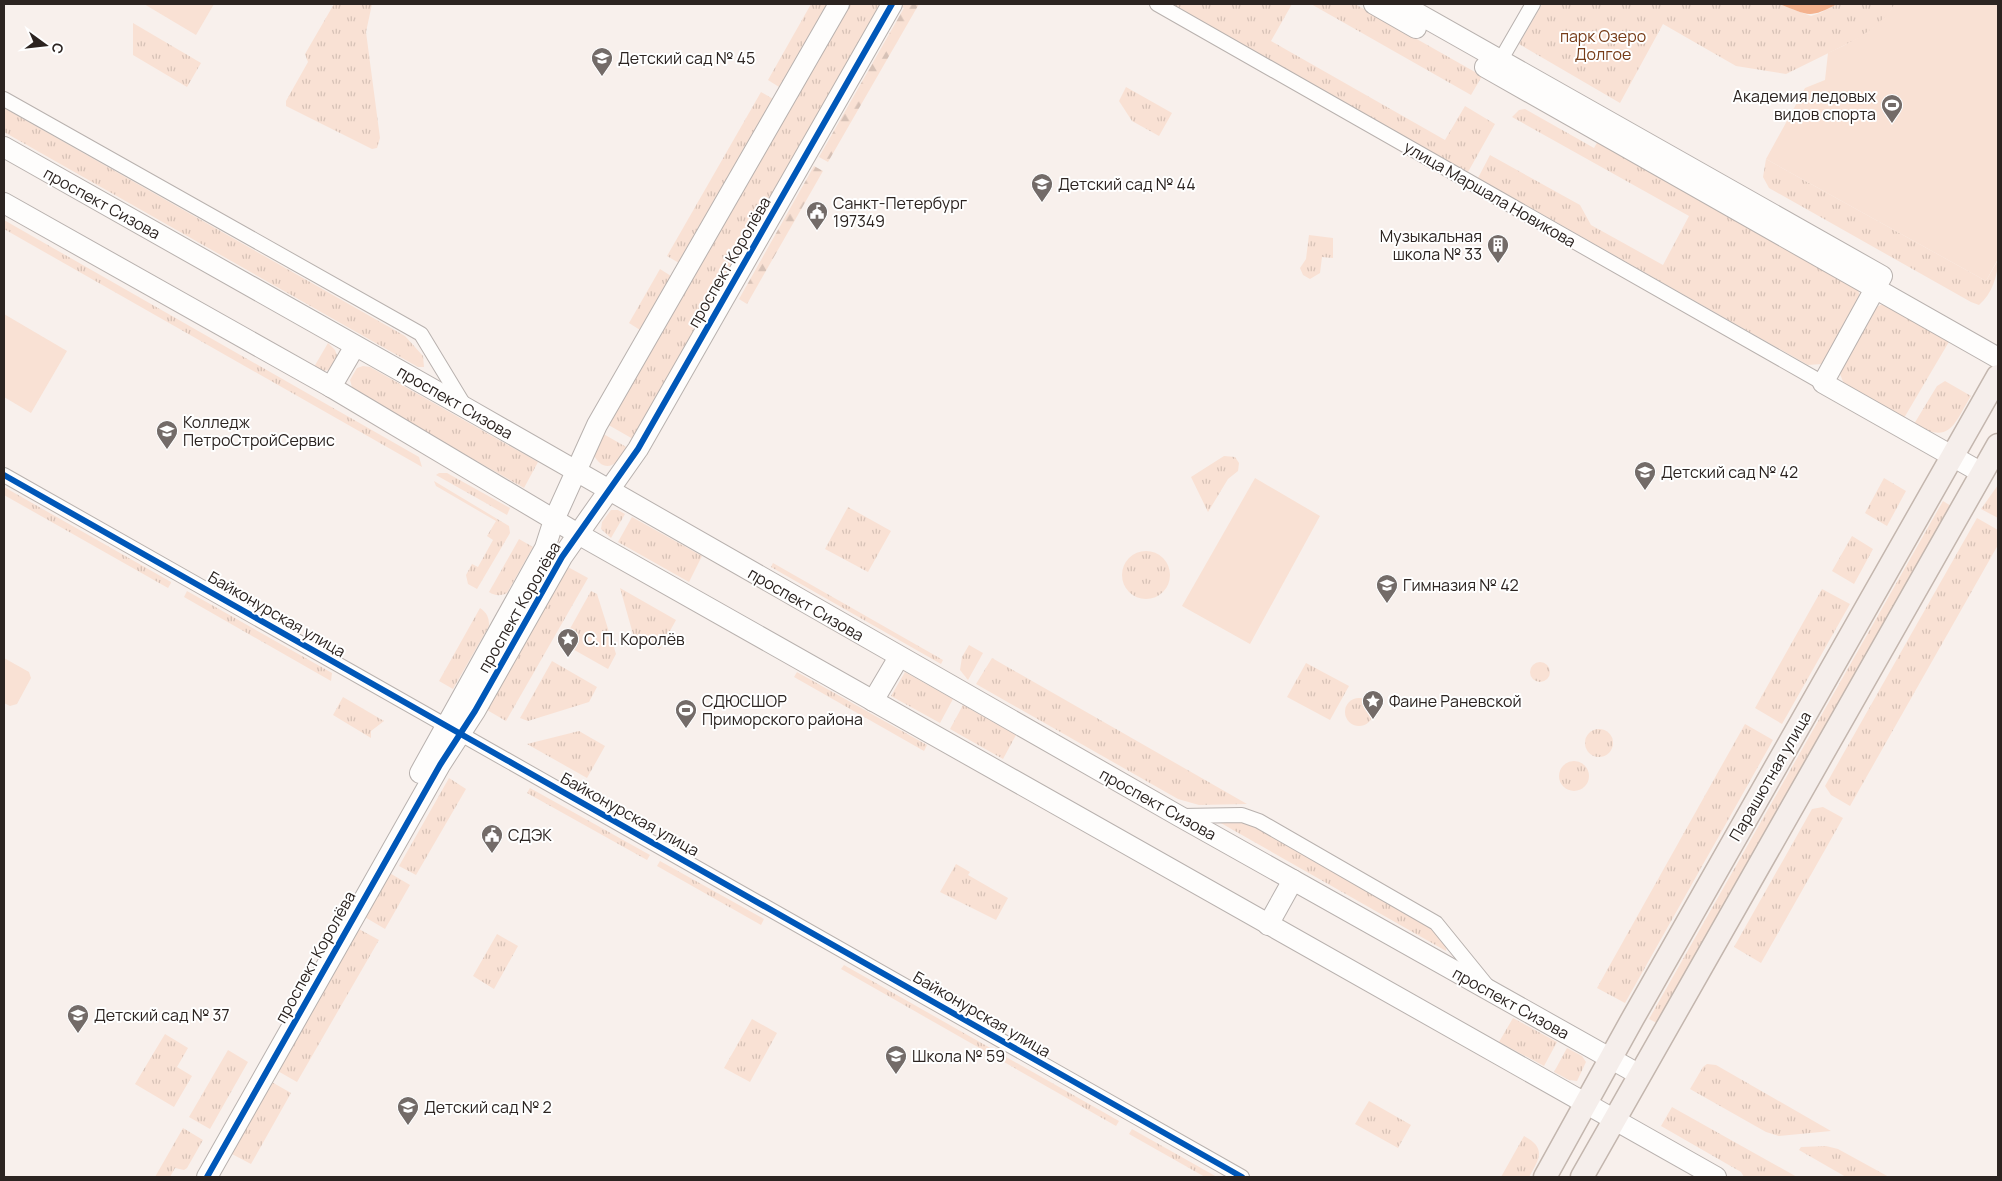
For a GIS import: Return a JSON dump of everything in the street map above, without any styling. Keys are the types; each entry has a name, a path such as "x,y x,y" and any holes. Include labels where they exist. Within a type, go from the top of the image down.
{"main road":[{"name":"проспект Королёва","path":"207,1177 440,765 453,730 546,548 554,520 601,417 839,4"},
{"name":"проспект Королёва","path":"191,1177 453,730 562,557 638,449 892,4"},
{"path":"1374,4 1497,66 1878,282 1998,358"},
{"path":"1401,4 1497,66"},
{"name":"проспект Сизова","path":"4,147 466,408 609,492 1179,816 1640,1075"},
{"path":"4,203 331,388 578,534 1716,1177"},
{"path":"1823,383 1878,282"},
{"path":"331,388 355,346"},
{"name":"Парашютная улица","path":"1545,1177 1610,1058 1998,376"},
{"name":"улица Маршала Новикова","path":"1823,383 1982,474"},
{"path":"1582,1177 1998,445"},
{"path":"873,701 899,657"},
{"path":"1268,925 1293,880"}],"street":[{"name":"улица Маршала Новикова","path":"1157,4 1823,383"},
{"path":"1497,66 1534,4"},
{"path":"4,99 421,334 466,408"},
{"name":"Байконурская улица","path":"4,476 1242,1177"},
{"path":"1179,816 1242,815 1259,821 1436,923 1464,954 1493,993"}],"green space":[{"path":"144,4 214,4 196,35"},
{"path":"334,4 372,4 366,32 380,138 377,148 372,149 286,106 286,101 308,62 305,54"},
{"path":"811,4 827,4 779,87 768,80"},
{"path":"849,4 881,4 633,439 605,423"},
{"path":"904,4 919,4 828,162 819,157 904,8 902,7"},
{"path":"1170,4 1292,4 1271,41 1445,140 1465,106 1495,124 1468,172"},
{"path":"1311,4 1355,4 1482,76 1471,95"},
{"name":"парк Озеро Долгое","path":"1542,4 1779,4 1811,16 1837,4 1895,4 1884,20 1861,37 1786,74 1736,66 1663,24 1620,103 1519,44"},
{"name":"Академия ледовых видов спорта","path":"1895,4 1998,4 1998,259 1986,281 1766,159 1805,88 1825,80 1828,53 1848,44 1873,28"},
{"path":"133,23 201,63 187,87 133,55"},
{"path":"1126,87 1172,113 1159,136 1132,121 1119,101"},
{"path":"761,92 773,99 679,263 667,256"},
{"path":"4,108 405,336 423,356 424,367 418,367 4,132"},
{"path":"1525,109 1594,148 1599,139 1858,288 1860,299 1827,359 1822,364 1808,365 1478,178 1490,155 1580,205 1591,225 1663,265 1689,216 1512,117 1519,110"},
{"path":"1766,159 1986,281 1998,260 1997,272 1991,290 1979,305 1971,302 1769,188 1763,177"},
{"path":"814,166 823,171 747,304 739,299"},
{"path":"4,220 419,457 422,467 4,229"},
{"path":"1309,235 1333,238 1333,258 1322,257 1320,273 1310,279 1303,275 1300,268 1306,259"},
{"path":"660,269 671,276 640,330 629,323"},
{"path":"1885,303 1950,340 1904,418 1844,384 1840,374 1841,368 1876,307"},
{"path":"4,314 67,351 31,413 4,397"},
{"path":"328,343 335,350 338,358 330,370 322,371 314,367"},
{"path":"363,366 370,367 538,462 524,488 357,393 352,387 350,380 357,368"},
{"path":"1945,381 1971,396 1955,423 1950,429 1936,433 1914,424 1937,386"},
{"path":"600,432 628,448 616,463 607,466 602,465 593,454"},
{"path":"1224,456 1235,457 1239,463 1238,471 1228,479 1208,512 1191,477"},
{"path":"447,473 510,508 507,515 436,475"},
{"path":"1255,478 1320,516 1250,644 1182,606"},
{"path":"1884,478 1906,491 1887,526 1865,513"},
{"path":"434,481 509,526 510,533 477,589 468,584 466,575 472,564 478,567 493,540 487,536 496,521 436,486"},
{"path":"1998,485 1998,518 1981,509"},
{"path":"4,487 171,583 168,588 4,495"},
{"path":"1943,501 1951,506 1657,1023 1649,1019"},
{"path":"848,507 891,531 868,572 825,549"},
{"path":"611,510 618,510 625,514 611,538 601,529 602,522"},
{"path":"632,517 702,556 689,582 618,542"},
{"path":"1977,518 1998,530 1998,545 1850,806 1831,795 1825,786"},
{"path":"1852,536 1873,549 1854,584 1832,571"},
{"path":"519,539 533,547 507,593 498,595 489,592"},
{"path":"1141,551 1151,551 1163,558 1170,570 1170,580 1163,592 1151,599 1141,599 1133,595 1126,588 1122,580 1122,570 1126,562 1133,555"},
{"path":"773,563 943,660 941,664 771,567"},
{"path":"568,567 588,578 506,721 487,710"},
{"path":"620,588 676,620 660,649 633,634"},
{"path":"1822,589 1850,604 1782,724 1755,708"},
{"path":"187,591 332,673 331,681 184,597"},
{"path":"591,591 597,594 616,654 608,669 562,643"},
{"path":"480,608 489,620 489,626 453,689 439,681"},
{"path":"969,645 983,653 968,680 960,670 962,657"},
{"path":"4,658 29,672 31,678 17,704 10,706 4,703"},
{"path":"992,658 1247,804 1199,805 1178,799 976,684"},
{"path":"552,661 597,687 589,702 528,721 520,718"},
{"path":"1540,662 1547,665 1550,672 1547,679 1540,682 1533,679 1530,672 1533,665"},
{"path":"1306,663 1349,686 1330,720 1287,697"},
{"path":"797,672 927,745 924,751 794,677"},
{"path":"905,672 953,699 940,723 891,696"},
{"path":"343,697 384,721 371,731 371,738 333,715"},
{"path":"1359,698 1369,702 1373,712 1369,722 1359,726 1349,722 1345,712 1349,702"},
{"path":"963,705 1016,735 1003,759 950,729"},
{"path":"1745,724 1773,740 1625,1003 1597,988"},
{"path":"1599,729 1609,733 1613,743 1609,753 1599,757 1589,753 1585,743 1589,733"},
{"path":"579,731 605,746 587,778 527,744"},
{"path":"1574,761 1580,762 1588,770 1588,782 1580,790 1574,791 1568,790 1560,782 1559,776 1560,770 1568,762"},
{"path":"449,778 466,789 416,875 399,866"},
{"path":"530,788 650,855 647,860 527,793"},
{"path":"1823,807 1843,818 1761,963 1734,947 1812,809"},
{"path":"1231,820 1256,825 1433,926 1447,944 1446,951 1219,822"},
{"path":"660,861 764,919 761,925 657,866"},
{"path":"956,864 970,872 968,875 1008,898 996,920 940,892"},
{"path":"388,872 410,885 385,929 363,916"},
{"path":"357,928 379,940 297,1082 276,1070"},
{"path":"497,934 518,946 494,989 473,976"},
{"path":"844,965 1119,1121 1116,1126 841,969"},
{"path":"1513,1018 1557,1042 1544,1066 1499,1042"},
{"path":"752,1019 777,1033 750,1082 724,1068"},
{"path":"165,1034 188,1048 177,1067 192,1076 174,1107 135,1084"},
{"path":"1567,1048 1582,1056 1586,1062 1577,1081 1569,1080 1554,1072"},
{"path":"228,1050 248,1062 210,1129 189,1117"},
{"path":"1707,1064 1716,1065 1831,1131 1779,1136 1766,1132 1690,1089 1703,1067"},
{"path":"270,1081 291,1093 251,1164 230,1153"},
{"path":"1369,1101 1411,1125 1398,1148 1355,1124"},
{"path":"1672,1107 1797,1177 1744,1177 1741,1172 1661,1126"},
{"path":"183,1128 203,1140 187,1168 184,1170 175,1168 170,1177 155,1177"},
{"path":"1132,1129 1217,1177 1205,1177 1129,1134"},
{"path":"1524,1136 1536,1145 1539,1154 1536,1165 1529,1177 1501,1177"},
{"path":"1826,1146 1838,1149 1889,1177 1846,1177 1799,1150 1801,1147"}],"shaded area":[{"path":"1779,4 1837,4 1820,12 1808,14"}],"cycle path":[{"path":"207,1177 440,765 475,711 562,557 638,449 892,4"},
{"path":"4,475 1242,1177"}],"place":[{"name":"Детский сад № 45","path":"602,77"},
{"name":"Академия ледовых видов спорта","path":"1892,124"},
{"name":"Детский сад № 44","path":"1042,203"},
{"name":"Санкт-Петербург 197349","path":"817,231"},
{"name":"Музыкальная школа № 33","path":"1498,264"},
{"name":"Колледж ПетроСтройСервис","path":"167,450"},
{"name":"Детский сад № 42","path":"1645,491"},
{"name":"Гимназия № 42","path":"1387,604"},
{"name":"С. П. Королёв","path":"568,658"},
{"name":"Фаине Раневской","path":"1373,720"},
{"name":"СДЮСШОР Приморского района","path":"686,729"},
{"name":"СДЭК","path":"492,854"},
{"name":"Детский сад № 37","path":"78,1034"},
{"name":"Школа № 59","path":"896,1075"},
{"name":"Детский сад № 2","path":"408,1126"}]}
